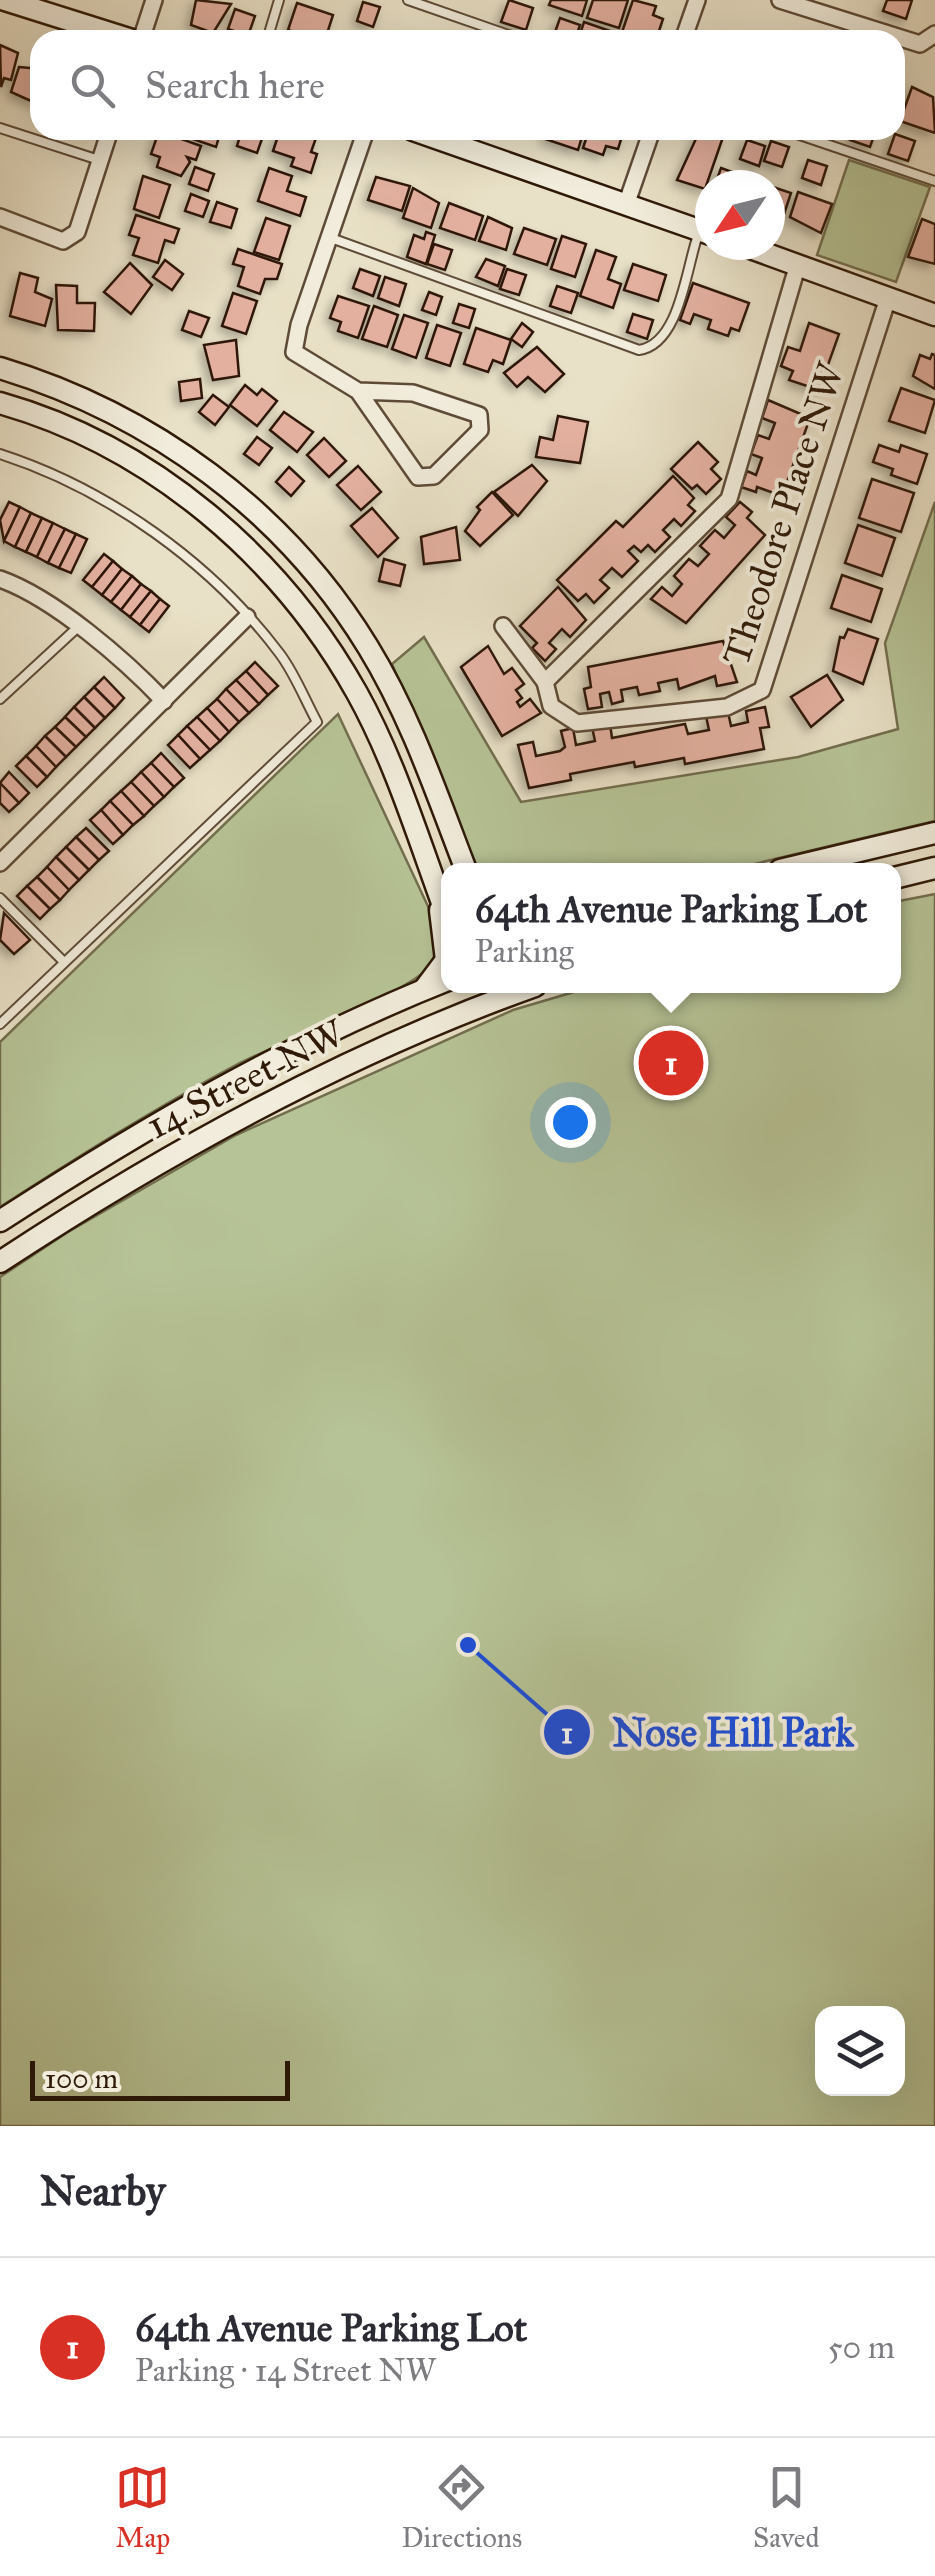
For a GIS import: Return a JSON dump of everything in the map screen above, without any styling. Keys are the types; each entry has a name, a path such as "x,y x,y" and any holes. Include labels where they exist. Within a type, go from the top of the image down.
{"main road":[{"path":"5,0 100,30"},
{"path":"442,140 695,228"},
{"path":"785,260 935,315"},
{"path":"0,368 49,383 154,434 210,472 304,560 360,634 397,700 463,863"},
{"path":"0,403 59,424 118,452 210,515 256,557 301,608 358,694 441,900"},
{"path":"809,863 935,833"},
{"path":"901,876 935,868"},
{"path":"433,878 441,919"},
{"path":"422,990 441,968"},
{"name":"14 Street NW","path":"0,1221 136,1133 244,1073 441,983"},
{"name":"14 Street NW","path":"0,1262 152,1164 479,995"}],"street":[{"path":"144,30 154,0"},
{"path":"686,30 696,0"},
{"path":"780,0 816,5 883,30"},
{"path":"905,38 920,44 935,34"},
{"path":"0,218 63,241 77,232 106,140"},
{"path":"358,392 413,392 479,415 480,430 434,476 418,477 358,392 294,352 298,325 362,140"},
{"path":"626,204 648,140"},
{"path":"545,682 729,499 798,264"},
{"name":"Theodore Place NW","path":"503,626 545,682 551,706 577,723 727,707 762,690 888,298"},
{"path":"0,580 78,627 130,665 164,701"},
{"path":"0,863 247,617"}],"lane":[{"path":"269,30 279,0"},
{"path":"408,0 494,30"},
{"path":"0,128 30,138"},
{"path":"37,140 99,160"},
{"path":"814,140 935,181"},
{"path":"328,236 639,350 651,348 668,330 695,258"},
{"path":"0,454 93,494 151,531 202,571 281,656 316,722 0,1024"},
{"path":"0,699 78,627"},
{"path":"0,898 64,962"}],"green space":[{"path":"849,160 930,187 896,282 817,255"},
{"path":"935,502 935,821 758,863 475,863 392,664 424,637 521,802 798,757 898,729 885,643"},
{"path":"338,714 433,917 435,950 428,968 394,991 206,1081 0,1207 0,1042"},
{"path":"935,894 935,2126 0,2126 0,1277 68,1232 236,1135 513,1010 570,993 901,993 901,901"}],"building":[{"path":"196,0 231,4 215,30 191,25"},
{"path":"509,0 533,8 526,30 501,22"},
{"path":"551,0 587,0 582,16 549,5"},
{"path":"593,0 628,0 619,28 587,18"},
{"path":"633,0 656,6 653,15 663,19 659,30 623,30"},
{"path":"887,0 912,0 906,19 883,11"},
{"path":"363,2 380,7 373,27 357,21"},
{"path":"297,3 333,15 328,30 288,30"},
{"path":"235,9 255,16 250,30 228,29"},
{"path":"560,18 580,25 578,30 556,30"},
{"path":"584,22 607,30 581,30"},
{"path":"0,45 18,53 11,80 4,78 1,87"},
{"path":"19,67 30,68 30,101 11,92"},
{"path":"912,87 933,97 935,133 905,123 905,107"},
{"path":"905,138 915,141 908,161 888,154 893,140"},
{"path":"156,140 184,140 201,146 196,160 187,157 190,162 181,176 157,167 160,157 151,154"},
{"path":"196,140 218,140 216,147"},
{"path":"239,140 262,140 257,153 237,146"},
{"path":"277,140 315,140 311,152 317,154 311,173 291,166 294,158 273,151"},
{"path":"548,140 581,140 578,150"},
{"path":"586,140 621,140 618,149 606,146 603,155 583,148"},
{"path":"695,140 722,140 712,170 695,170 695,186 677,180"},
{"path":"747,140 765,146 759,166 740,159"},
{"path":"850,140 872,140 870,147"},
{"path":"771,141 789,147 782,167 764,161"},
{"path":"808,160 827,166 821,185 802,178"},
{"path":"195,167 214,174 208,191 189,184"},
{"path":"269,168 292,176 287,191 306,197 300,216 258,201"},
{"path":"143,176 170,185 159,218 134,209"},
{"path":"376,177 410,186 402,211 368,200"},
{"path":"413,188 439,203 431,228 403,218"},
{"path":"798,192 832,204 821,233 790,217"},
{"path":"191,194 209,201 203,217 185,211"},
{"path":"217,202 237,209 231,228 210,222"},
{"path":"449,203 483,216 475,240 440,228"},
{"path":"136,215 179,229 174,243 165,240 158,263 133,255 139,238 129,235"},
{"path":"488,217 512,228 506,250 479,241"},
{"path":"266,218 290,226 279,260 254,252"},
{"path":"922,219 935,224 935,264 908,257"},
{"path":"524,228 556,239 547,265 514,254"},
{"path":"426,232 435,235 426,264 407,257 414,235 424,239"},
{"path":"562,236 586,244 575,277 551,269"},
{"path":"434,244 452,250 445,270 427,264"},
{"path":"238,249 282,264 277,279 265,279 260,294 238,286 244,267 233,264"},
{"path":"596,250 616,257 608,279 621,284 613,308 580,296"},
{"path":"486,259 505,266 498,286 476,277"},
{"path":"165,260 183,274 172,290 153,277"},
{"path":"130,263 152,285 131,314 104,292"},
{"path":"633,264 666,275 658,301 624,290"},
{"path":"360,269 380,276 373,296 353,288"},
{"path":"507,269 526,275 519,295 500,289"},
{"path":"20,273 38,278 35,292 52,299 45,326 10,316"},
{"path":"385,277 406,284 399,306 378,298"},
{"path":"693,283 749,303 739,331 731,328 728,336 708,329 711,320 694,314 690,324 680,320"},
{"path":"56,285 77,286 77,303 95,303 94,331 58,330"},
{"path":"557,286 578,293 571,313 550,306"},
{"path":"429,292 442,297 436,315 422,310"},
{"path":"233,293 257,301 246,334 222,326"},
{"path":"338,296 369,306 358,338 338,331 341,322 330,318"},
{"path":"459,304 475,309 469,328 453,323"},
{"path":"374,306 398,315 387,347 362,339"},
{"path":"189,311 209,318 201,337 182,330"},
{"path":"633,314 653,320 647,339 627,332"},
{"path":"404,315 428,323 416,358 392,349"},
{"path":"522,323 533,332 522,347 511,339"},
{"path":"809,323 839,334 819,390 789,380 793,371 781,366 788,347 800,351"},
{"path":"437,325 461,333 450,366 426,358"},
{"path":"476,328 511,340 503,364 493,360 488,372 464,364"},
{"path":"236,340 239,376 213,380 204,345"},
{"path":"537,347 564,374 545,392 528,377 517,387 504,373"},
{"path":"932,354 935,389 913,376 920,355 930,359"},
{"path":"200,379 202,398 181,401 179,382"},
{"path":"245,385 257,395 262,389 277,401 257,426 230,405"},
{"path":"901,388 935,400 925,433 889,421"},
{"path":"213,395 229,407 215,425 199,412"},
{"path":"768,400 810,418 782,496 757,487 756,492 741,487 747,471 756,475 762,458 751,454 758,435 769,439 775,423 762,418"},
{"path":"284,412 313,432 297,452 270,430"},
{"path":"558,416 588,422 580,463 536,457 540,437 553,440"},
{"path":"257,437 272,448 259,465 244,454"},
{"path":"324,438 346,461 329,477 307,455"},
{"path":"698,442 718,462 711,469 721,479 706,494 697,485 692,489 671,469"},
{"path":"879,445 899,452 901,445 927,454 917,484 891,475 893,469 873,462"},
{"path":"532,465 547,481 518,516 494,492"},
{"path":"358,466 381,492 361,510 337,485"},
{"path":"289,467 304,481 291,496 276,482"},
{"path":"673,476 694,498 688,505 695,511 681,526 674,519 663,530 670,537 655,552 648,545 641,552 634,546 628,551 638,561 622,577 612,568 600,580 609,588 594,603 586,594 578,601 557,580 616,521 623,527"},
{"path":"872,479 914,493 901,532 859,518"},
{"path":"492,492 513,515 480,546 465,531 480,510 477,507"},
{"path":"9,502 20,507 4,541 0,520"},
{"path":"740,502 752,512 747,518 765,535 686,623 651,599 662,587 672,596 682,584 674,576 689,559 698,566 709,554 700,546 715,530 724,538 735,525 726,517"},
{"path":"20,507 31,513 15,547 4,541"},
{"path":"372,508 398,538 378,557 351,526"},
{"path":"31,513 42,518 26,552 15,547"},
{"path":"42,518 53,523 37,557 26,552"},
{"path":"53,523 65,529 48,563 37,557"},
{"path":"858,525 895,538 882,576 845,563"},
{"path":"456,527 460,560 424,564 421,537"},
{"path":"65,529 76,534 59,568 48,563"},
{"path":"76,534 87,539 71,573 59,568"},
{"path":"104,554 113,561 92,587 83,580"},
{"path":"384,559 405,565 400,586 379,581"},
{"path":"113,561 122,569 102,595 92,587"},
{"path":"122,569 132,576 111,602 102,595"},
{"path":"842,575 882,589 871,622 831,608"},
{"path":"132,576 141,584 121,610 111,602"},
{"path":"141,584 151,591 130,617 121,610"},
{"path":"558,587 586,620 570,637 562,629 549,643 556,649 545,661 532,648 537,643 520,626"},
{"path":"151,591 160,599 140,625 130,617"},
{"path":"160,599 169,606 149,632 140,625"},
{"path":"848,629 878,639 863,684 833,671 840,637 844,638"},
{"path":"723,641 737,682 717,686 715,676 679,689 677,679 658,683 660,691 639,695 637,687 621,690 623,701 612,704 609,692 600,694 602,707 588,709 584,689 591,687 588,667"},
{"path":"488,646 504,674 512,668 524,684 516,690 522,698 517,702 520,707 530,699 541,713 502,736 461,667"},
{"path":"255,662 278,686 268,695 246,671"},
{"path":"246,671 268,695 259,704 236,680"},
{"path":"827,675 843,700 811,727 791,697"},
{"path":"104,677 124,698 115,708 94,687"},
{"path":"236,680 259,704 249,713 226,689"},
{"path":"94,687 115,708 105,718 84,697"},
{"path":"226,689 249,713 239,722 217,699"},
{"path":"84,697 105,718 95,728 74,707"},
{"path":"217,699 239,722 229,732 207,708"},
{"path":"74,707 95,728 86,737 65,717"},
{"path":"765,707 769,727 760,728 764,749 685,764 684,758 635,767 634,762 570,774 571,780 529,788 518,745 533,742 536,756 560,751 565,747 561,731 573,728 576,745 595,741 592,727 610,724 612,738 685,724 688,734 709,730 706,716 728,712 731,726 748,722 746,711"},
{"path":"207,708 229,732 220,741 197,717"},
{"path":"65,717 86,737 76,747 55,727"},
{"path":"197,717 220,741 210,750 187,726"},
{"path":"187,726 210,750 200,759 178,735"},
{"path":"55,727 76,747 66,757 45,736"},
{"path":"178,735 200,759 190,768 168,745"},
{"path":"45,736 66,757 56,767 36,746"},
{"path":"36,746 56,767 47,777 26,756"},
{"path":"161,753 184,778 174,787 151,763"},
{"path":"26,756 47,777 37,787 16,766"},
{"path":"151,763 174,787 164,797 141,772"},
{"path":"9,772 29,793 19,803 0,783"},
{"path":"141,772 164,797 154,806 131,782"},
{"path":"131,782 154,806 144,816 121,791"},
{"path":"0,783 19,803 9,812 0,803"},
{"path":"121,791 144,816 133,825 110,801"},
{"path":"110,801 133,825 123,835 101,810"},
{"path":"101,810 123,835 113,844 90,820"},
{"path":"86,828 109,851 99,860 76,837"},
{"path":"76,837 99,860 89,870 66,847"},
{"path":"66,847 89,870 79,880 56,857"},
{"path":"56,857 79,880 69,890 47,867"},
{"path":"47,867 69,890 60,900 37,877"},
{"path":"37,877 60,900 50,909 27,886"},
{"path":"27,886 50,909 40,919 17,896"},
{"path":"4,913 30,940 14,954 0,940"}],"place":[{"name":"64th Avenue Parking Lot","path":"671,1063"},
{"name":"Nose Hill Park","path":"468,1645"}]}
